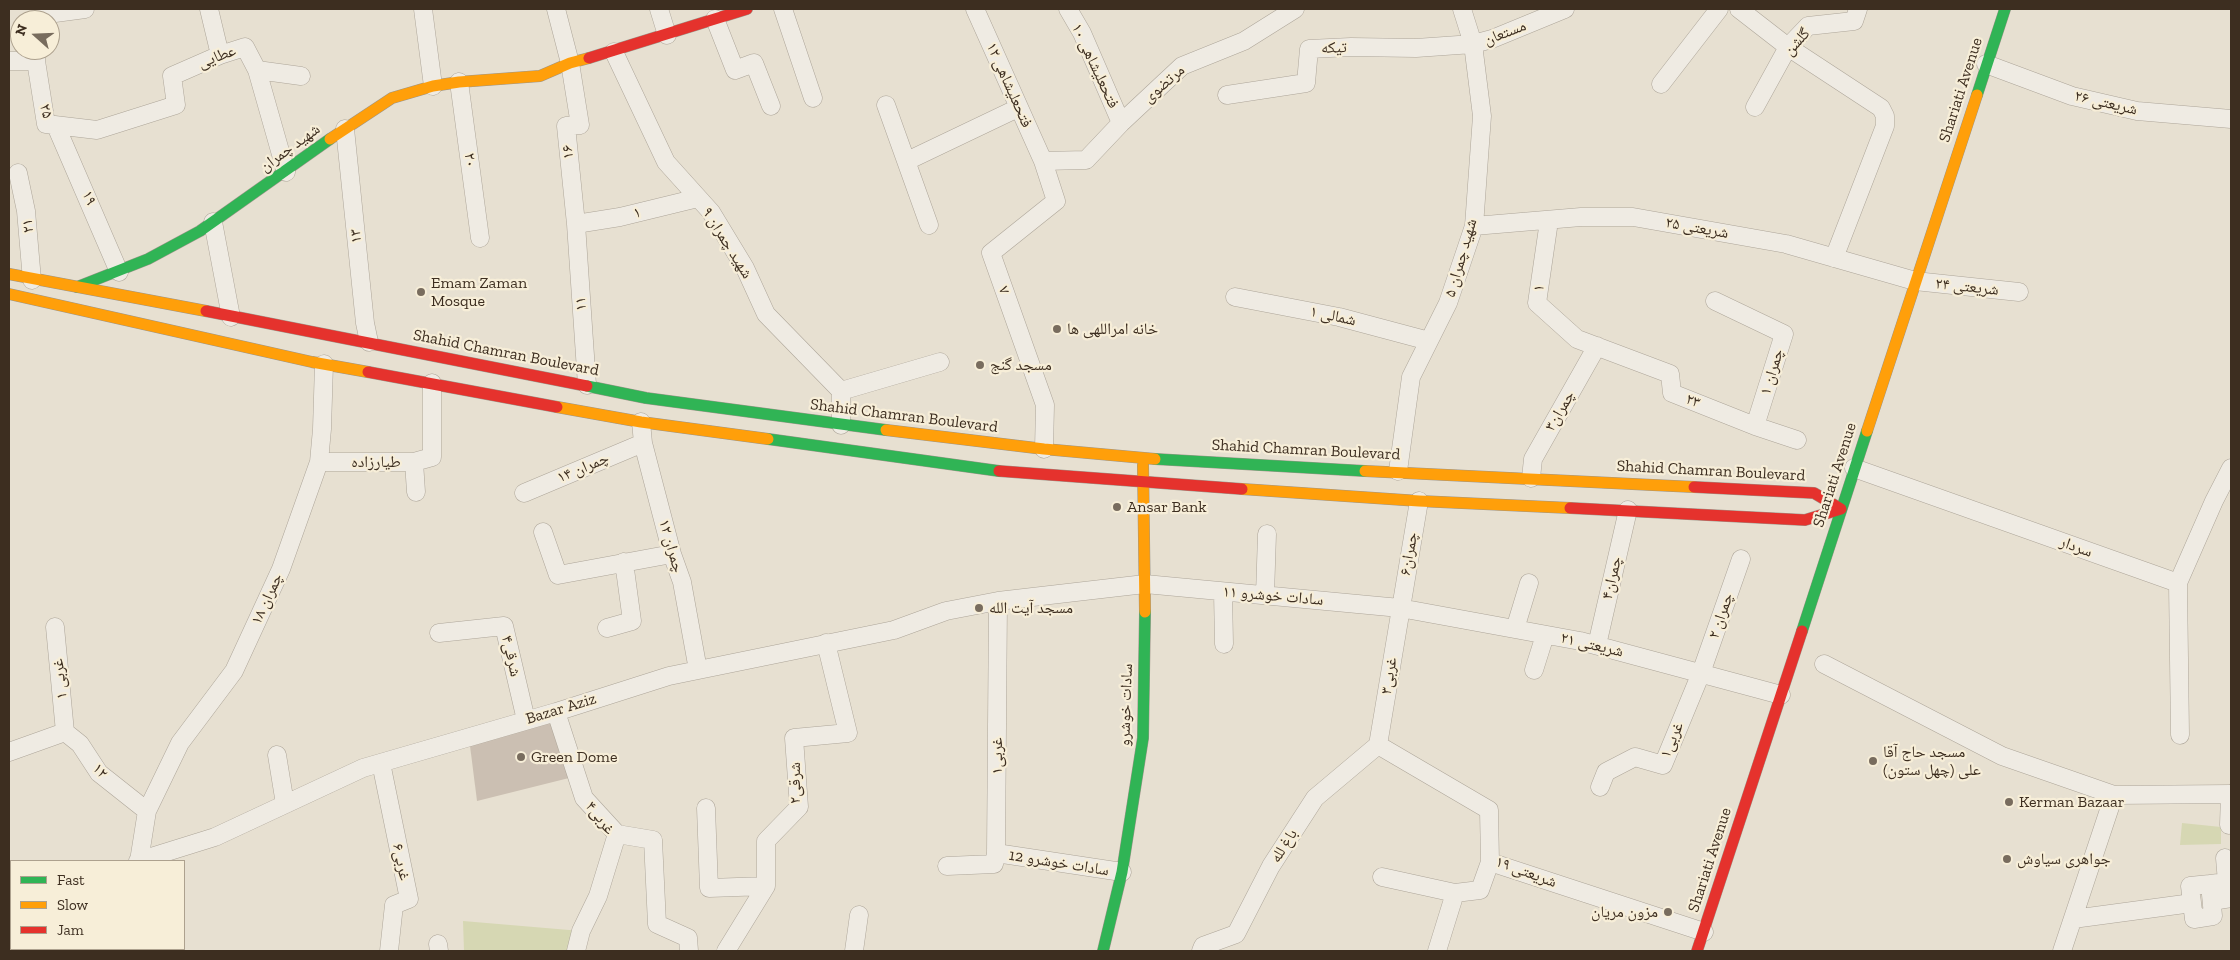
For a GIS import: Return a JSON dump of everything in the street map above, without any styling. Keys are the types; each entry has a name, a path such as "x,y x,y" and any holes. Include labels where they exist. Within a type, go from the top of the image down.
{"main road":[{"name":"شهید چمران","path":"76,288 148,259 213,222 392,98 433,86 459,82 540,76 570,63 614,52 747,9"},
{"name":"Shariati Avenue","path":"1697,951 2005,9"},
{"path":"148,259 147,280 156,302"},
{"name":"Shahid Chamran Boulevard","path":"9,274 32,280 369,342 587,386 644,410 842,425 1044,449 1192,462 1531,478 1616,499 1804,520 1841,509"},
{"name":"Shahid Chamran Boulevard","path":"9,294 324,364 432,383 644,410 1004,472 1419,501 1616,499 1814,493 1841,509"},
{"name":"سادات خوشرو","path":"1103,951 1122,872 1142,738 1145,584 1143,457"}],"street":[{"path":"60,12 85,9"},
{"path":"209,9 220,54"},
{"path":"423,9 433,86"},
{"path":"556,9 570,63"},
{"path":"659,9 667,35"},
{"path":"783,9 813,98"},
{"name":"فتحعلیشاهی ۱۲","path":"976,9 1043,161"},
{"name":"فتحعلیشاهی ۱۰","path":"1068,9 1082,33 1121,123"},
{"name":"مرتضوی","path":"1043,161 1086,160 1121,123 1182,66 1244,41 1295,9"},
{"name":"شهید چمران ۵","path":"1398,471 1411,378 1448,303 1474,226 1482,116 1473,44 1462,9"},
{"name":"مستعان","path":"1473,44 1492,39 1565,9"},
{"path":"1661,84 1719,9"},
{"path":"1739,9 1788,47 1880,108 1885,116 1885,126 1834,258"},
{"name":"گلشن","path":"1755,107 1788,47 1808,26 1854,21 1858,9"},
{"path":"715,19 735,70 754,63 771,106"},
{"name":"تیکه","path":"1227,95 1306,84 1309,49 1351,47 1416,48 1473,44"},
{"name":"عطایی","path":"97,130 176,106 172,76 220,54 245,47 257,70 286,172"},
{"name":"شهید چمران ۹","path":"614,52 666,162 711,212 745,268 766,314 841,391"},
{"name":"۲۵","path":"38,60 46,124 97,130"},
{"name":"۱۶","path":"570,63 580,124 566,126 576,224"},
{"name":"شریعتی ۲۶","path":"1986,64 2072,96 2137,111 2231,119"},
{"path":"257,70 300,76"},
{"name":"۲۰","path":"459,82 480,238"},
{"path":"886,104 929,225"},
{"path":"907,161 1018,108"},
{"name":"۱۹","path":"56,126 119,272"},
{"name":"۱۳","path":"345,129 365,322 369,342"},
{"name":"۷","path":"1043,161 1056,201 991,253 1045,405 1044,449"},
{"name":"۲۱","path":"18,173 26,211 32,280"},
{"name":"۱","path":"576,224 620,217 698,198"},
{"name":"شریعتی ۲۵","path":"1474,226 1581,217 1633,217 1786,244 1915,281"},
{"name":"۱","path":"1549,221 1537,303 1577,339"},
{"path":"213,222 231,317"},
{"name":"۱۱","path":"576,224 587,386"},
{"name":"شریعتی ۲۴","path":"1915,281 2019,292"},
{"name":"شمالی ۱","path":"1235,297 1339,317 1429,341"},
{"name":"چمران ۱","path":"1715,301 1784,334 1754,426"},
{"name":"۲۳","path":"1577,339 1670,374 1672,393 1754,426 1797,440"},
{"name":"چمران۳","path":"1531,478 1533,459 1597,346"},
{"path":"842,425 841,391 940,362"},
{"name":"چمران ۱۸","path":"147,811 180,742 234,671 281,569 319,462 324,364"},
{"name":"طیارزاده","path":"319,462 414,462 432,457 432,383"},
{"name":"چمران ۱۲","path":"644,410 643,443 672,554 682,582 698,670"},
{"name":"چمران ۱۴","path":"524,493 643,443"},
{"path":"414,462 416,492"},
{"name":"سردار","path":"1854,468 2178,583"},
{"path":"2180,735 2178,583 2223,499 2231,468"},
{"name":"چمران۴","path":"1597,645 1616,499"},
{"name":"چمران۶","path":"1400,608 1419,501"},
{"path":"543,532 558,574 672,554"},
{"path":"1265,595 1268,534"},
{"name":"چمران ۲","path":"1701,672 1741,558"},
{"path":"607,628 632,621 624,562"},
{"path":"1515,629 1529,583"},
{"name":"سادات خوشرو ۱۱","path":"998,601 1145,584 1400,608"},
{"path":"1223,592 1224,644"},
{"name":"Bazar Aziz","path":"142,860 215,837 363,768 556,712 669,676 894,630 946,610 998,601"},
{"name":"غربی۱","path":"996,853 998,601"},
{"name":"شریعتی ۲۱","path":"1400,608 1597,645 1781,695"},
{"name":"غربی۳","path":"1378,745 1400,608"},
{"name":"شرقی۴","path":"439,633 504,626 526,720"},
{"name":"۱ غربی","path":"55,627 65,732"},
{"path":"1534,670 1545,635"},
{"name":"شرقی۲","path":"766,886 766,842 799,807 794,738 848,733 826,643"},
{"path":"1824,664 2002,756 2114,795 2231,794 2229,825"},
{"name":"غربی۱","path":"1600,788 1606,772 1636,757 1663,765 1701,672"},
{"name":"غربی۴","path":"556,712 584,798 617,834 598,896 581,931 576,951"},
{"path":"9,752 65,732"},
{"name":"۱۲","path":"65,732 80,744 99,773 147,811"},
{"name":"شریعتی ۱۹","path":"1378,745 1489,810 1490,862 1704,932"},
{"name":"باغ لله","path":"1201,951 1203,946 1236,934 1271,866 1315,798 1378,745"},
{"path":"277,755 285,804"},
{"name":"غربی۶","path":"380,763 410,899 394,905 389,951"},
{"path":"2062,951 2114,795"},
{"path":"706,808 709,888 766,886"},
{"path":"139,860 147,811"},
{"path":"617,834 653,840 657,924 688,938 689,951"},
{"path":"947,866 994,864 996,853"},
{"name":"سادات خوشرو 12","path":"996,853 1122,872"},
{"path":"2211,892 2226,882 2225,858"},
{"path":"1382,877 1455,893 1480,890 1490,862"},
{"path":"726,951 766,886"},
{"path":"2211,892 2213,916 2194,919 2190,886 2211,892 2231,898"},
{"path":"1437,951 1455,893"},
{"path":"2073,919 2192,903"},
{"path":"854,951 859,915"}],"green space":[{"path":"2182,823 2221,827 2221,844 2180,845"},
{"path":"463,921 581,931 576,951 464,951"}],"building":[{"name":"Green Dome","path":"556,712 577,776 477,801 469,738"}],"traffic: fast":[{"path":"1977,95 2005,9"},
{"path":"77,287 148,259 200,231 330,139"},
{"path":"587,386 646,398 886,430"},
{"path":"1802,631 1867,431"},
{"path":"768,439 999,471"},
{"path":"1155,459 1365,471"},
{"path":"1103,951 1122,872 1143,738 1145,612"}],"traffic: slow":[{"path":"330,139 392,98 433,86 459,82 540,76 570,63 589,58"},
{"path":"1867,431 1977,95"},
{"path":"9,274 206,311"},
{"path":"9,294 312,362 368,372"},
{"path":"557,407 641,422 768,439"},
{"path":"886,430 1044,449 1155,459"},
{"path":"1143,465 1145,612"},
{"path":"1365,471 1694,487"},
{"path":"1242,489 1419,501 1570,508"}],"traffic: jam":[{"path":"589,58 747,9"},
{"path":"206,311 587,386"},
{"path":"368,372 557,407"},
{"path":"999,471 1242,489"},
{"path":"1694,487 1814,493 1841,509"},
{"path":"1570,508 1805,520 1841,509"},
{"path":"1697,951 1802,631"}],"place":[{"name":"Emam Zaman Mosque","path":"421,292"},
{"name":"خانه امراللهی ها","path":"1057,329"},
{"name":"مسجد گنج","path":"980,365"},
{"name":"Ansar Bank","path":"1117,507"},
{"name":"مسجد آیت الله","path":"979,608"},
{"name":"Green Dome","path":"521,757"},
{"name":"مسجد حاج آقا علی (چهل ستون)","path":"1873,761"},
{"name":"Kerman Bazaar","path":"2009,802"},
{"name":"جواهری سیاوش","path":"2007,859"},
{"name":"مزون مریان","path":"1668,912"}]}
